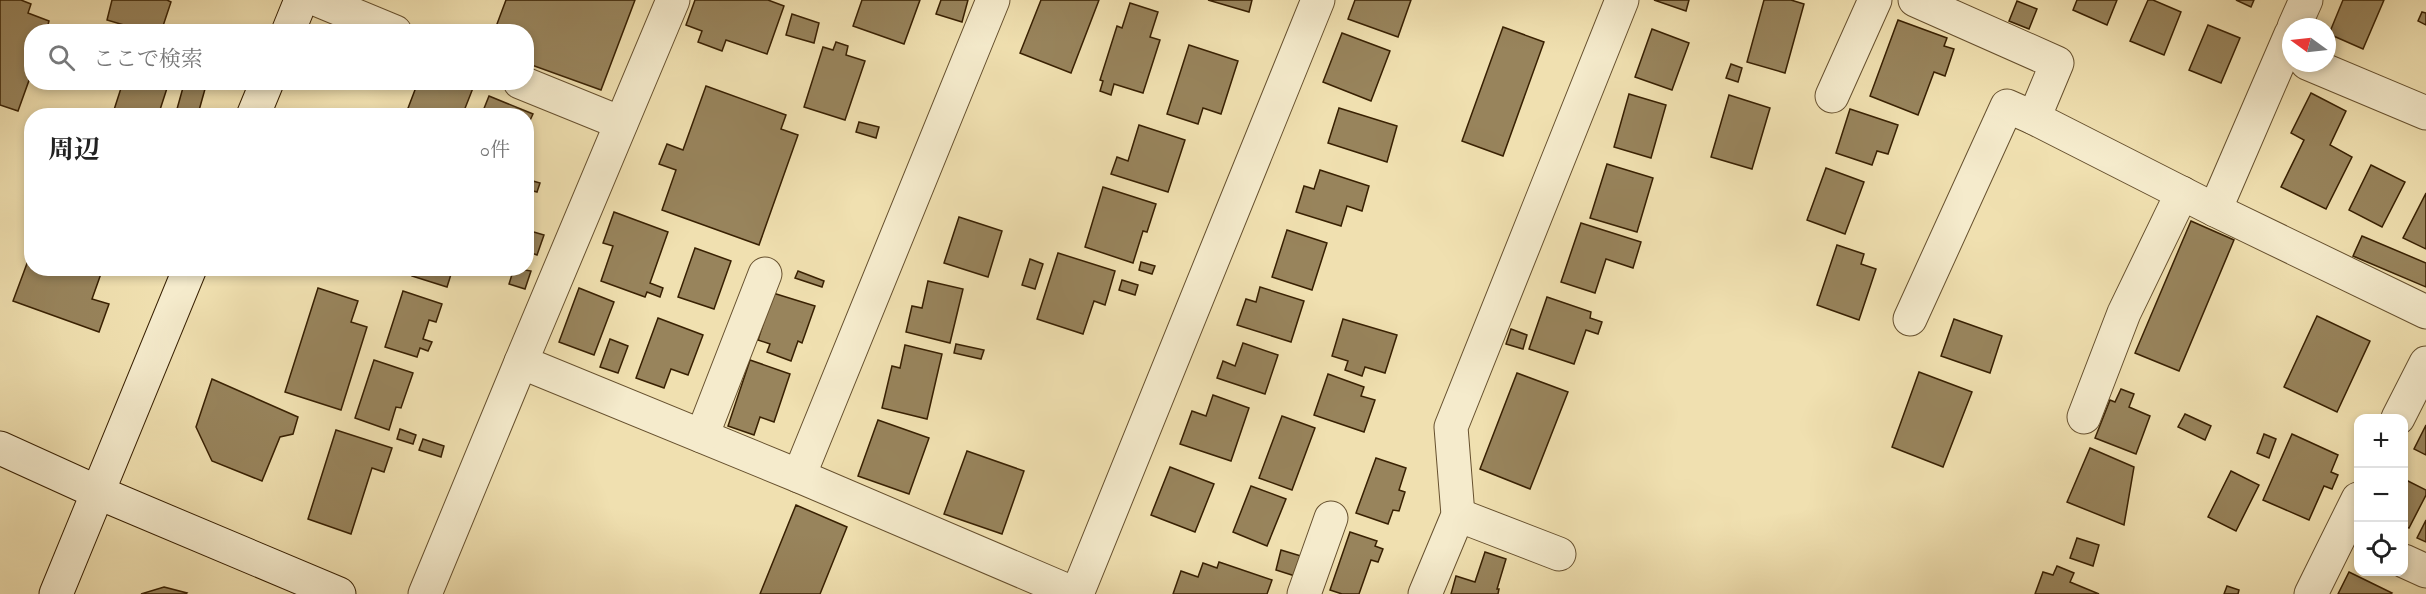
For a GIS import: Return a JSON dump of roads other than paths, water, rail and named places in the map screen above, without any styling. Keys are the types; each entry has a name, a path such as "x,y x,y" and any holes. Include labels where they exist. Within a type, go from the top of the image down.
{"street":[{"path":"291,24 301,0"},
{"path":"318,0 376,24"},
{"path":"425,594 673,0"},
{"path":"799,476 993,0"},
{"path":"521,362 702,435 1076,594 1318,0"},
{"path":"1425,594 1458,515 1451,427 1622,0"},
{"path":"1832,96 1875,0"},
{"path":"1916,0 2056,63 2034,118"},
{"path":"2301,18 2306,0"},
{"path":"2336,68 2426,113"},
{"path":"2215,210 2282,70"},
{"path":"534,88 621,123"},
{"path":"256,108 264,90"},
{"path":"1910,319 2007,106 2426,312"},
{"path":"2084,417 2124,313 2182,193"},
{"path":"702,435 765,274"},
{"path":"56,594 187,276"},
{"path":"2400,414 2426,363"},
{"path":"0,448 306,587 339,594"},
{"path":"1458,515 1559,554"},
{"path":"1304,594 1330,518"},
{"path":"2311,594 2350,537 2354,518"},
{"path":"2408,563 2426,571"}]}
